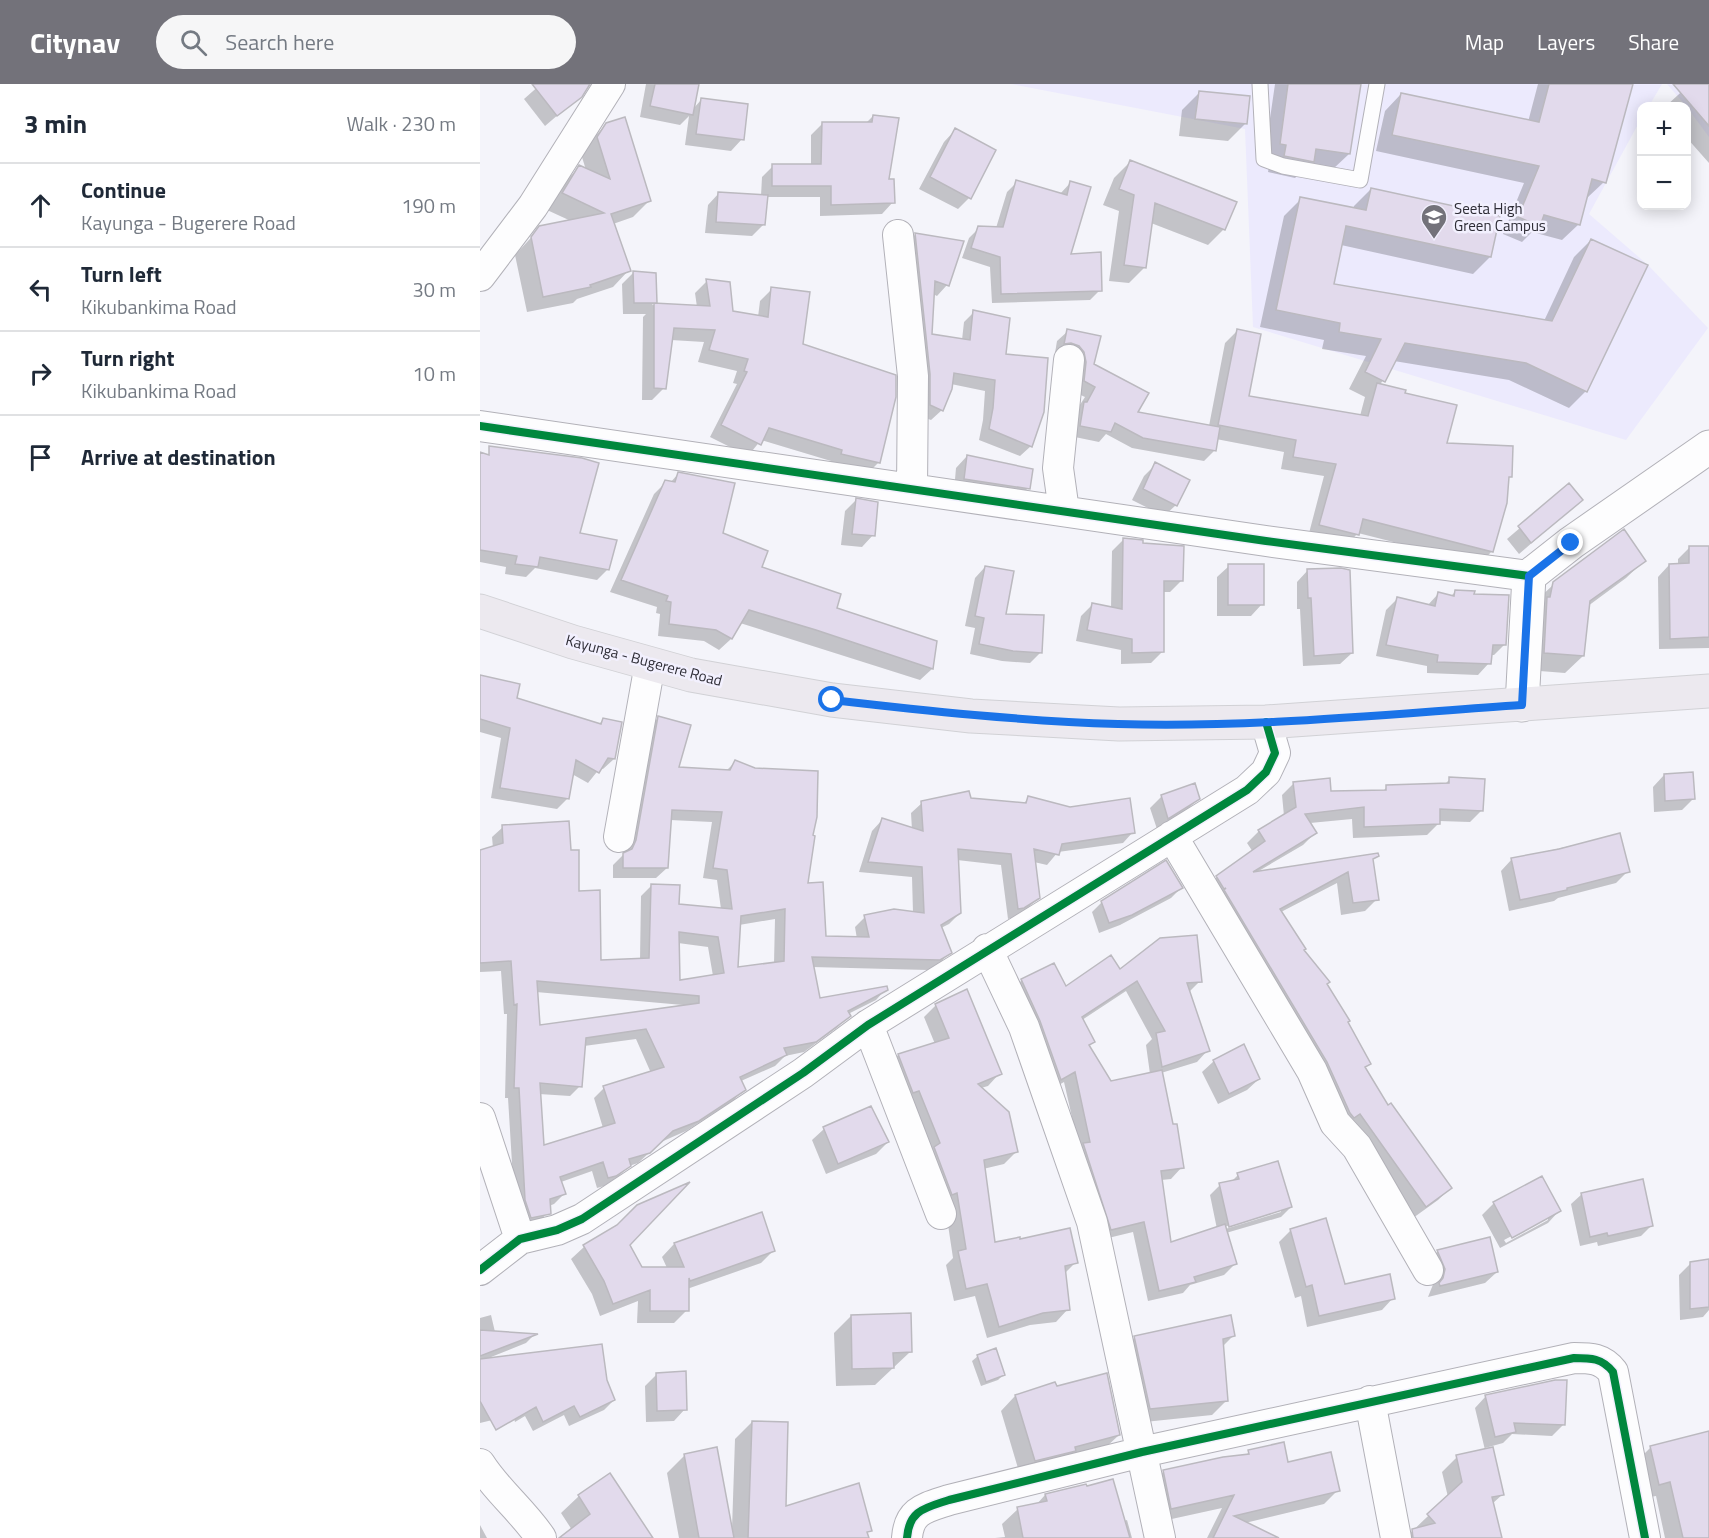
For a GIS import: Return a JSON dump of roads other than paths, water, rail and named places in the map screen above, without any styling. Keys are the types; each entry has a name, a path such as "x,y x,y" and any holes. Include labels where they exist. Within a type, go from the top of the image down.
{"main road":[{"name":"Kayunga - Bugerere Road","path":"480,611 573,642 691,675 832,700 971,716 1119,724 1266,722 1709,691"}],"street":[{"path":"480,276 533,206 610,84"},
{"path":"898,235 913,376 912,489"},
{"path":"1064,512 1058,468 1070,360"},
{"path":"480,426 1064,512 1529,576 1571,543 1709,447"},
{"path":"1522,705 1529,576"},
{"path":"619,837 650,664"},
{"path":"480,1269 520,1239 557,1230 582,1219 803,1074 868,1024 1247,790 1266,772 1275,753 1266,722"},
{"path":"1172,836 1312,1071 1335,1123 1357,1147 1428,1270"},
{"path":"987,949 1024,1027 1092,1222 1160,1538"},
{"path":"868,1024 941,1214"},
{"path":"480,1119 520,1239"},
{"path":"907,1538 914,1514 925,1508 1142,1452 1574,1358 1597,1358 1608,1364 1613,1372 1645,1538"},
{"path":"1370,1401 1396,1538"},
{"path":"480,1464 489,1479 525,1517 541,1538"}],"lane":[{"path":"1260,84 1264,159 1283,166 1360,180 1377,84"}],"place":[{"name":"Seeta High Green Campus","path":"1434,240"}]}
